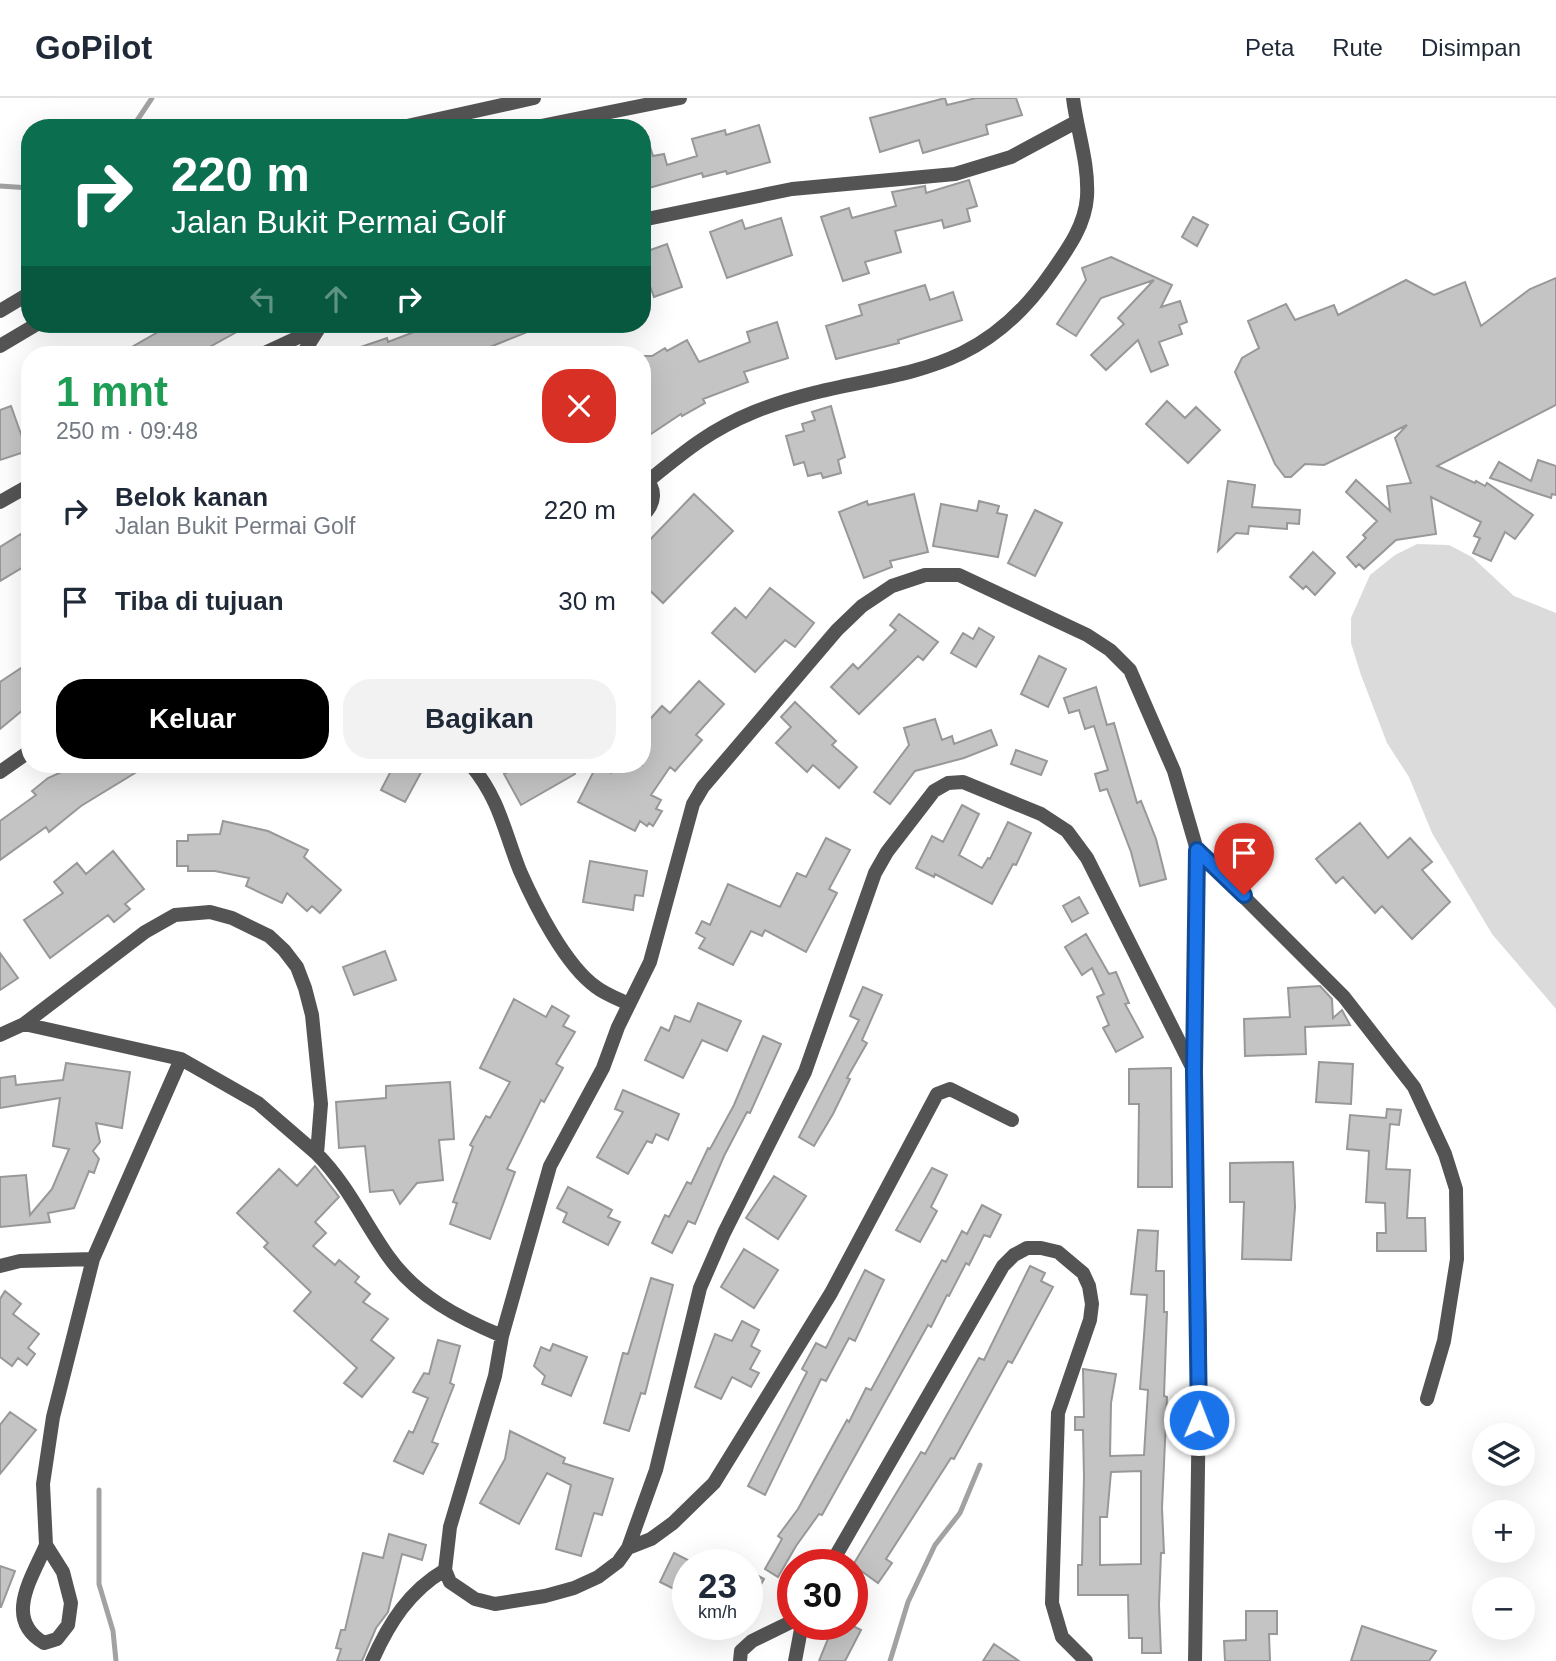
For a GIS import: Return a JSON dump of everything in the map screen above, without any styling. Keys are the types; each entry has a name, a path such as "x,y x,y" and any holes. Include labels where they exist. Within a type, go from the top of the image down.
{"street":[{"path":"439,119 534,98"},
{"path":"576,119 680,98"},
{"path":"651,474 704,435 757,411 859,383 939,365 986,342 1038,292 1071,244 1083,219 1087,199 1087,170 1073,98"},
{"path":"651,218 792,190 955,174 1011,157 1076,122"},
{"path":"0,311 21,298"},
{"path":"0,346 22,333"},
{"path":"279,346 306,333"},
{"path":"651,487 651,504"},
{"path":"0,502 21,490"},
{"path":"1194,1071 1112,905 1087,858 1068,831 1041,814 963,782 948,783 934,791 887,852 875,873 805,1072 700,1288 656,1470 628,1548 618,1562 598,1577 574,1588 495,1604 468,1596 450,1582 445,1570 450,1527 495,1376 502,1336 550,1166 603,1068 629,1004 650,962 693,804 703,787 837,630 862,607 892,586 925,575 959,575 1087,635 1110,650 1130,670 1168,758 1197,850 1194,1071 1200,1339 1195,1661"},
{"path":"0,772 21,757"},
{"path":"476,773 504,817 520,870 550,930 576,967 595,987 629,1004"},
{"path":"1197,850 1344,997 1414,1087 1445,1154 1456,1189 1457,1259 1444,1341 1427,1399"},
{"path":"0,1035 24,1024 145,932 176,915 210,912 232,918 269,936 284,950 297,967 305,988 312,1016 321,1104 317,1154"},
{"path":"24,1024 181,1059 258,1103 332,1170 390,1259 422,1292 463,1320 502,1336"},
{"path":"46,1545 63,1572 71,1603 68,1625 57,1639 44,1643 29,1634 22,1616 24,1597 46,1545 43,1484 53,1417 93,1259 181,1059"},
{"path":"628,1548 651,1539 673,1523 714,1483 831,1293 937,1094 950,1089 1012,1120"},
{"path":"840,1549 1003,1266 1014,1255 1027,1248 1058,1252 1083,1273 1090,1286 1092,1304 1083,1341 1058,1413 1052,1603 1062,1637 1086,1661"},
{"path":"0,1266 20,1261 93,1259"},
{"path":"372,1661 402,1605 427,1580 445,1570"},
{"path":"740,1661 741,1651 752,1641 777,1629"},
{"path":"795,1661 799,1640"}],"shaded area":[{"path":"1417,544 1449,545 1472,557 1514,596 1556,613 1556,1009 1492,934 1432,833 1409,777 1387,743 1351,643 1351,618 1370,575 1395,555"}],"building":[{"path":"945,98 947,105 976,98 1016,98 1022,115 986,125 988,134 923,153 919,140 880,152 870,118"},
{"path":"759,125 770,162 727,174 726,171 703,177 702,173 651,187 651,150 653,156 664,154 667,165 697,156 692,139 725,130 726,135"},
{"path":"969,180 977,206 967,209 970,221 944,228 942,220 895,231 901,252 865,262 869,273 843,281 821,217 849,208 852,218 896,206 892,192 925,186 926,193"},
{"path":"1193,217 1208,225 1197,246 1182,237"},
{"path":"781,218 792,255 727,278 710,232 742,220 745,229"},
{"path":"667,244 682,287 654,297 651,289 651,250"},
{"path":"1111,257 1172,285 1161,307 1180,301 1187,322 1179,325 1182,334 1159,342 1168,365 1151,372 1138,340 1106,370 1091,355 1124,324 1118,318 1154,280 1101,298 1076,336 1057,324 1086,280 1082,268"},
{"path":"1556,278 1556,405 1437,466 1475,483 1476,481 1485,486 1487,483 1533,515 1515,539 1505,532 1491,561 1473,553 1480,538 1474,536 1481,522 1431,497 1436,534 1396,540 1364,569 1359,564 1356,567 1347,557 1366,538 1363,535 1377,521 1346,492 1356,480 1390,511 1387,486 1411,483 1395,438 1407,425 1324,465 1305,464 1291,477 1285,477 1275,464 1235,372 1242,358 1259,348 1248,321 1286,304 1295,320 1334,305 1338,315 1406,280 1434,295 1465,282 1481,326 1530,289"},
{"path":"925,285 930,300 953,292 962,320 898,340 899,343 836,359 826,326 862,315 859,305"},
{"path":"777,322 788,358 744,372 748,382 703,399 705,403 682,416 681,414 651,434 651,356 687,340 699,362 750,342 747,332"},
{"path":"156,333 235,333 211,346 134,346"},
{"path":"412,333 525,333 492,346 364,346 387,338 388,342"},
{"path":"1167,401 1185,418 1196,407 1220,430 1188,463 1146,424"},
{"path":"11,406 21,434 21,453 0,460 0,410"},
{"path":"831,406 845,457 838,460 841,473 823,478 821,473 808,476 804,462 794,465 786,436 804,431 802,424 815,420 812,412"},
{"path":"1538,460 1556,466 1556,495 1552,494 1551,498 1490,478 1499,462 1531,481"},
{"path":"1228,481 1255,485 1252,507 1300,510 1299,524 1287,523 1287,529 1249,526 1248,534 1236,533 1218,551"},
{"path":"694,494 733,531 663,603 651,592 651,539"},
{"path":"914,494 928,552 890,561 892,567 864,578 839,512 867,501 868,505"},
{"path":"979,501 999,506 997,513 1007,515 998,557 933,546 941,504 977,511"},
{"path":"1035,510 1062,523 1035,576 1008,563"},
{"path":"21,534 21,568 0,581 0,547"},
{"path":"1313,552 1335,573 1315,595 1306,586 1303,589 1290,577"},
{"path":"770,588 814,623 795,647 785,640 755,672 712,633 735,608 746,618"},
{"path":"899,614 938,642 923,660 918,656 859,714 831,687 853,664 858,669 896,630 890,625"},
{"path":"979,628 994,637 976,667 951,653 963,633 973,639"},
{"path":"1039,656 1066,669 1048,707 1021,694"},
{"path":"21,668 21,712 0,729 0,682"},
{"path":"699,681 724,704 696,735 702,740 675,771 670,767 651,795 661,800 656,809 662,811 653,826 649,823 647,826 640,821 635,831 578,802 593,773 651,773 651,718 662,706 670,713"},
{"path":"1096,687 1107,725 1114,723 1137,803 1141,801 1156,839 1166,879 1140,886 1131,852 1107,789 1100,791 1095,774 1108,770 1094,726 1085,729 1079,710 1069,713 1064,698"},
{"path":"795,702 836,741 832,745 857,767 839,788 813,765 807,772 776,743 791,727 781,717"},
{"path":"935,719 942,740 952,736 954,744 991,730 997,745 964,758 915,771 890,804 874,792 909,745 904,728"},
{"path":"1016,750 1047,761 1041,775 1011,764"},
{"path":"59,773 135,773 81,806 49,832 46,827 0,860 0,821 36,795 32,791"},
{"path":"390,773 421,773 405,802 381,790"},
{"path":"574,773 575,774 521,805 504,774"},
{"path":"962,805 979,814 959,855 982,868 988,858 990,859 1008,822 1031,833 1016,865 1013,864 992,904 935,874 934,877 916,868 932,836 943,842"},
{"path":"223,821 268,831 308,850 304,857 341,890 320,913 312,906 307,911 287,893 282,903 246,886 249,878 215,871 188,871 188,866 177,866 177,841 188,841 188,835 220,834"},
{"path":"1360,823 1388,858 1410,838 1432,862 1422,870 1450,902 1412,939 1382,906 1375,913 1343,877 1336,883 1316,859"},
{"path":"826,838 850,850 829,889 837,893 806,952 765,930 762,936 751,931 733,965 699,948 705,938 696,933 702,921 710,925 728,884 780,907 797,873 806,877"},
{"path":"113,851 144,889 125,904 130,909 114,922 108,915 50,958 24,920 63,893 54,882 77,863 86,874"},
{"path":"590,861 647,871 643,896 635,895 633,910 583,902"},
{"path":"1079,897 1088,913 1072,922 1063,906"},
{"path":"1086,934 1109,974 1116,972 1129,1003 1125,1004 1143,1037 1116,1052 1103,1028 1109,1025 1097,997 1104,994 1092,968 1082,975 1065,947"},
{"path":"385,951 396,980 354,995 343,967"},
{"path":"0,953 18,978 0,990"},
{"path":"1320,986 1332,999 1333,1018 1342,1010 1350,1025 1305,1027 1306,1054 1245,1056 1244,1019 1290,1017 1288,988"},
{"path":"863,987 882,995 862,1040 867,1043 847,1078 850,1079 833,1114 814,1146 799,1137 859,1020 850,1016"},
{"path":"514,999 546,1017 552,1006 569,1016 563,1026 575,1032 556,1064 563,1068 544,1102 541,1100 507,1169 515,1172 490,1239 450,1224 457,1203 453,1202 473,1147 470,1145 486,1116 490,1118 510,1082 480,1068"},
{"path":"698,1003 741,1021 727,1051 702,1040 683,1078 645,1060 661,1027 669,1031 675,1016 690,1022"},
{"path":"763,1036 781,1044 750,1113 747,1112 724,1156 695,1224 688,1221 672,1253 652,1243 665,1215 669,1217 687,1182 691,1184 708,1148 710,1149 734,1105"},
{"path":"1319,1062 1353,1064 1351,1104 1316,1102"},
{"path":"66,1063 130,1072 122,1128 96,1123 100,1142 93,1151 99,1159 94,1173 89,1171 74,1208 48,1213 50,1222 0,1227 0,1177 26,1175 30,1215 52,1189 69,1149 53,1146 60,1098 0,1108 0,1078 15,1076 16,1085 63,1080"},
{"path":"1171,1068 1172,1187 1138,1187 1139,1104 1129,1104 1129,1069"},
{"path":"450,1082 454,1139 439,1140 443,1180 417,1183 400,1204 393,1190 370,1192 365,1146 339,1148 336,1102 386,1098 386,1086"},
{"path":"623,1090 679,1114 668,1140 656,1134 652,1143 647,1141 628,1174 597,1157 623,1112 615,1109"},
{"path":"1387,1109 1401,1110 1399,1125 1390,1124 1386,1169 1410,1170 1407,1218 1425,1218 1426,1251 1377,1251 1377,1233 1386,1233 1385,1203 1366,1202 1369,1151 1347,1149 1350,1115 1386,1118"},
{"path":"1293,1162 1295,1207 1291,1260 1242,1259 1244,1202 1230,1202 1230,1163"},
{"path":"315,1166 339,1197 315,1222 326,1233 313,1246 335,1265 339,1260 359,1277 355,1282 370,1294 363,1302 388,1319 371,1340 394,1358 362,1397 344,1383 357,1368 294,1311 311,1292 264,1247 268,1243 237,1213 279,1169 297,1186"},
{"path":"932,1168 947,1175 931,1207 937,1211 920,1242 896,1230"},
{"path":"774,1176 806,1196 778,1239 746,1218"},
{"path":"568,1187 612,1210 608,1217 620,1222 608,1245 563,1222 567,1213 557,1208"},
{"path":"982,1205 1001,1215 990,1237 984,1235 969,1265 966,1263 931,1327 928,1325 822,1515 819,1514 794,1549 777,1549 777,1576 765,1569 782,1539 778,1536 798,1509 866,1388 871,1390 942,1260 946,1262 962,1231 967,1234"},
{"path":"1138,1230 1158,1231 1156,1271 1164,1271 1164,1312 1167,1312 1164,1396 1167,1397 1162,1508 1164,1553 1161,1553 1159,1605 1161,1653 1142,1653 1142,1638 1129,1638 1128,1595 1078,1595 1078,1565 1082,1565 1084,1477 1083,1430 1075,1430 1075,1417 1084,1417 1083,1369 1116,1374 1111,1403 1110,1456 1144,1455 1148,1390 1140,1389 1147,1295 1131,1294","holes":["1141,1471 1141,1564 1100,1565 1100,1517 1107,1517 1111,1472"]},
{"path":"744,1249 778,1270 754,1308 721,1287"},
{"path":"1030,1266 1045,1273 1041,1281 1053,1287 1012,1363 1008,1361 954,1459 951,1458 886,1559 892,1563 878,1583 868,1576 868,1549 863,1549 921,1452 925,1454 979,1358 984,1360"},
{"path":"865,1270 884,1280 855,1341 849,1338 826,1381 821,1379 765,1495 748,1486 807,1372 802,1369 816,1343 826,1348"},
{"path":"651,1278 673,1285 645,1394 641,1393 629,1431 604,1423 623,1353 628,1354"},
{"path":"5,1291 21,1304 13,1314 39,1334 28,1348 35,1354 27,1365 18,1358 12,1366 0,1357 0,1299"},
{"path":"742,1321 759,1330 751,1346 760,1351 750,1369 759,1373 751,1387 732,1377 721,1399 695,1387 715,1334 732,1341"},
{"path":"438,1340 460,1346 450,1383 454,1385 432,1442 438,1444 423,1474 394,1461 409,1431 413,1433 428,1398 413,1392 424,1373 429,1374"},
{"path":"553,1344 587,1357 571,1396 542,1384 545,1376 534,1366 541,1347 550,1351"},
{"path":"10,1412 36,1430 0,1474 0,1425"},
{"path":"510,1431 565,1458 563,1463 613,1479 602,1515 594,1513 581,1556 556,1549 571,1485 547,1473 519,1524 480,1503 505,1459"},
{"path":"389,1534 426,1545 422,1560 402,1554 388,1612 376,1628 362,1661 337,1661 341,1649 336,1648 341,1630 345,1630 363,1553 383,1558"},
{"path":"672,1557 672,1588 660,1582"},
{"path":"0,1566 15,1571 1,1607 0,1607"},
{"path":"1246,1611 1277,1611 1277,1634 1269,1634 1270,1661 1225,1661 1224,1641 1246,1640"},
{"path":"1362,1626 1436,1651 1429,1661 1351,1661"},
{"path":"828,1640 856,1640 845,1661 819,1661"},
{"path":"994,1644 1019,1661 983,1661"}],"waterway":[{"path":"138,119 152,98"},
{"path":"0,186 21,187"},
{"path":"890,1661 908,1602 935,1545 960,1513 980,1465"},
{"path":"99,1490 99,1584 113,1631 116,1661"}],"route":[{"path":"1199,1420 1200,1339 1194,1071 1197,850 1244,895"}]}
